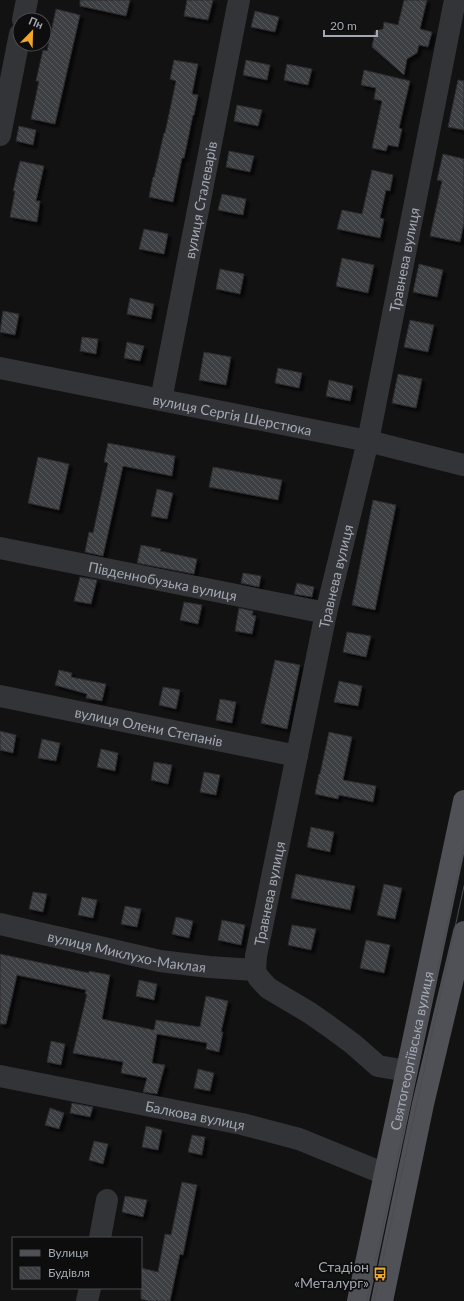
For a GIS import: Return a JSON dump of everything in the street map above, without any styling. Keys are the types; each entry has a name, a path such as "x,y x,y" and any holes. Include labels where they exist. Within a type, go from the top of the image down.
{"main road":[{"name":"Святогеоргіївська вулиця","path":"358,1301 407,1071 459,852 464,801"},
{"name":"Святогеоргіївська вулиця","path":"382,1301 424,1104 464,932"}],"street":[{"path":"25,12 27,0"},
{"name":"вулиця Сталеварів","path":"161,400 239,0"},
{"name":"Травнева вулиця","path":"256,970 256,956 326,613 368,441 455,0"},
{"path":"0,135 16,52"},
{"name":"вулиця Сергія Шерстюка","path":"0,368 368,441 464,465"},
{"name":"Південнобузька вулиця","path":"0,548 326,613"},
{"name":"вулиця Олени Степанів","path":"0,696 298,756"},
{"name":"вулиця Миклухо-Маклая","path":"0,924 160,961 209,967 256,970"},
{"path":"256,970 258,977 268,988 310,1013 354,1044 378,1066 407,1071"},
{"name":"Балкова вулиця","path":"0,1076 242,1124 299,1139 384,1174"},
{"path":"100,1237 107,1200"},
{"path":"87,1301 90,1289"}],"building":[{"path":"80,0 130,0 126,16 80,6"},
{"path":"187,0 213,0 208,20 184,16"},
{"path":"404,0 427,0 420,29 432,32 428,47 419,45 417,53 407,59 404,75 372,47 375,31 383,29 384,22 398,25"},
{"path":"56,9 80,15 55,124 31,119 39,81 36,81 43,52 52,52 52,28"},
{"path":"255,11 279,17 275,32 251,27"},
{"path":"174,60 198,64 192,94 198,95 184,158 182,158 173,202 149,197 176,81 170,79"},
{"path":"246,60 270,65 267,80 243,75"},
{"path":"287,64 312,69 308,85 284,80"},
{"path":"364,70 410,81 399,128 402,129 398,147 388,145 386,151 372,148 382,101 374,99 376,88 361,85"},
{"path":"458,80 464,81 464,130 448,127"},
{"path":"237,105 262,110 258,126 234,121"},
{"path":"19,126 36,130 33,145 16,141"},
{"path":"229,151 254,156 250,172 226,167"},
{"path":"443,154 464,159 464,223 460,242 430,236 442,181 437,180"},
{"path":"20,161 44,166 36,201 40,201 37,222 10,217 15,191 13,191"},
{"path":"372,170 393,175 390,191 386,190 380,218 384,219 380,238 337,229 342,210 362,214"},
{"path":"222,194 246,199 243,215 218,210"},
{"path":"144,229 168,234 164,254 139,249"},
{"path":"342,258 374,265 368,293 336,286"},
{"path":"419,264 443,270 437,297 413,292"},
{"path":"220,269 244,274 240,294 216,289"},
{"path":"130,298 154,304 151,319 127,314"},
{"path":"3,311 19,314 15,335 0,332"},
{"path":"410,320 434,325 428,352 404,347"},
{"path":"82,337 98,339 96,354 80,351"},
{"path":"127,342 144,346 140,361 124,358"},
{"path":"204,352 231,357 226,385 199,380"},
{"path":"278,368 302,373 299,388 275,383"},
{"path":"398,374 422,379 416,408 392,403"},
{"path":"329,380 353,386 350,401 326,396"},
{"path":"108,443 175,456 172,476 123,466 103,556 85,552 89,532 93,533 108,463 104,462"},
{"path":"38,457 69,464 59,510 28,503"},
{"path":"213,467 282,480 278,500 209,487"},
{"path":"157,489 173,493 167,519 151,516"},
{"path":"373,500 396,505 375,610 352,605"},
{"path":"141,545 161,549 160,551 197,559 194,574 137,563"},
{"path":"243,573 261,576 259,587 241,583"},
{"path":"80,577 97,580 91,604 74,601"},
{"path":"297,583 314,587 312,597 294,594"},
{"path":"184,602 202,605 198,624 180,620"},
{"path":"239,608 253,611 252,615 256,616 252,634 235,631"},
{"path":"347,632 371,636 366,657 343,652"},
{"path":"275,660 300,665 287,729 261,723"},
{"path":"59,670 72,673 71,677 106,684 102,701 86,698 87,694 55,685"},
{"path":"339,681 362,686 358,706 334,702"},
{"path":"163,687 180,690 176,709 159,705"},
{"path":"220,699 236,702 232,723 216,720"},
{"path":"0,731 16,735 13,753 0,750"},
{"path":"329,732 352,737 343,780 376,786 373,802 339,795 338,799 315,794"},
{"path":"42,739 60,743 56,761 38,758"},
{"path":"101,749 118,753 115,771 97,767"},
{"path":"154,762 172,765 168,784 151,780"},
{"path":"204,772 220,775 216,795 200,792"},
{"path":"311,827 334,832 330,852 307,847"},
{"path":"296,874 355,886 350,910 291,898"},
{"path":"384,884 402,888 395,919 377,915"},
{"path":"33,892 47,894 43,912 29,909"},
{"path":"82,897 97,900 93,918 78,915"},
{"path":"125,906 141,909 137,927 121,924"},
{"path":"176,917 193,921 189,938 172,934"},
{"path":"222,920 245,925 241,945 218,940"},
{"path":"292,925 316,929 311,950 288,945"},
{"path":"366,940 390,945 384,973 360,968"},
{"path":"0,954 89,973 89,971 110,975 102,1019 154,1030 156,1020 200,1027 206,996 228,1001 221,1032 223,1032 219,1052 206,1049 207,1043 157,1034 152,1063 165,1065 157,1094 143,1092 147,1078 121,1073 123,1062 73,1053 87,994 85,994 86,990 17,975 6,1024 0,1024"},
{"path":"139,980 157,984 154,1000 136,996"},
{"path":"51,1041 65,1044 61,1065 47,1062"},
{"path":"198,1069 214,1073 210,1091 194,1088"},
{"path":"72,1103 93,1107 90,1117 70,1113"},
{"path":"50,1108 64,1113 59,1129 45,1125"},
{"path":"146,1126 162,1130 158,1150 142,1147"},
{"path":"192,1135 205,1137 202,1155 188,1152"},
{"path":"94,1141 108,1144 103,1164 89,1160"},
{"path":"182,1182 197,1185 183,1255 180,1254 170,1301 149,1301 141,1299 142,1268 158,1272 165,1234 171,1235"},
{"path":"125,1196 147,1200 143,1217 122,1212"}],"tram line":[{"path":"367,1301 464,846"},
{"path":"374,1301 464,886"}],"place":[{"name":"Стадіон «Металург»","path":"380,1274"}]}
